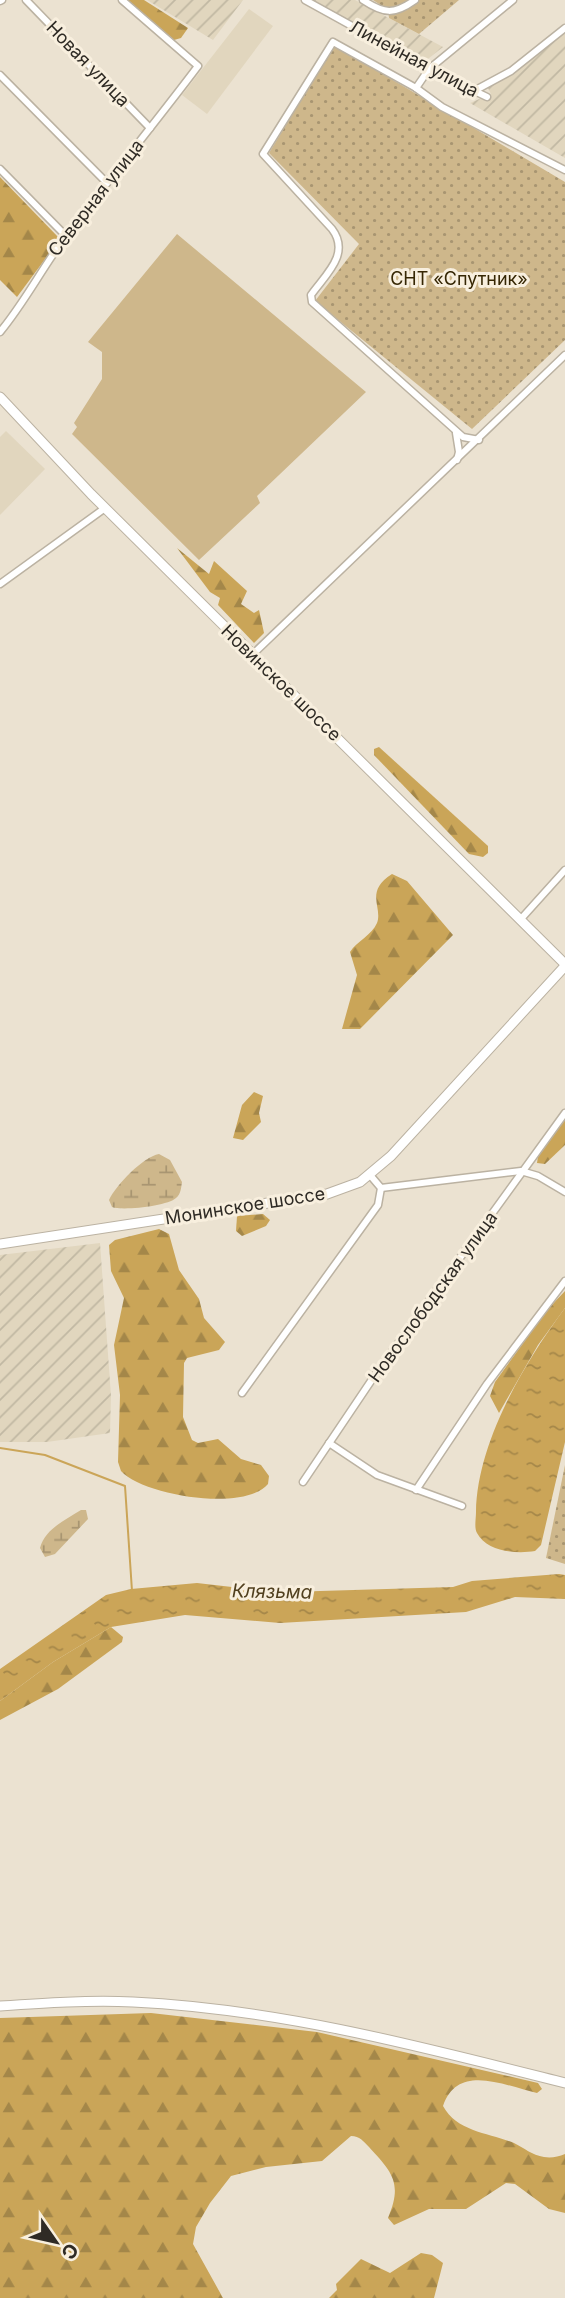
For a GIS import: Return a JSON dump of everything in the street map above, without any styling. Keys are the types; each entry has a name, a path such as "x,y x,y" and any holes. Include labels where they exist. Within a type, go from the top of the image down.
{"main road":[{"name":"Новинское шоссе","path":"0,397 105,508 565,965"},
{"name":"Монинское шоссе","path":"0,1244 327,1194 351,1187 370,1175 391,1156 565,965"},
{"path":"0,2006 130,2002 220,2010 382,2038 565,2083"}],"street":[{"name":"Новая улица","path":"26,0 150,128"},
{"name":"Северная улица","path":"0,332 27,298 31,285 66,236 198,66 122,0"},
{"name":"Линейная улица","path":"305,0 471,92 487,97"},
{"path":"363,0 377,9 392,13 415,0"},
{"path":"416,88 429,69 513,0"},
{"path":"471,92 511,71 565,28"},
{"path":"479,440 471,441 455,431 312,302 311,295 339,255 339,241 332,229 263,154 329,44 337,43 416,88 442,107 565,170"},
{"path":"0,75 107,183"},
{"path":"0,169 66,236"},
{"path":"252,655 565,355"},
{"path":"455,431 459,452 456,462"},
{"path":"0,584 105,508"},
{"path":"520,920 565,870"},
{"name":"Новослободская улица","path":"303,1482 521,1171 565,1113"},
{"path":"381,1188 521,1171 538,1176 565,1192"},
{"path":"370,1175 381,1188"},
{"path":"242,1393 378,1205 381,1188"},
{"path":"416,1490 487,1384 565,1281"},
{"path":"329,1443 377,1475 462,1506"}],"shaded area":[{"path":"147,0 243,0 213,40"},
{"path":"309,0 355,0 443,47 424,62"},
{"path":"249,9 273,26 207,114 182,95"},
{"path":"565,30 565,158 470,103 491,94 488,88"},
{"path":"6,431 45,469 0,515 0,437"},
{"path":"100,1243 111,1396 110,1433 47,1442 0,1442 0,1255"}],"green space":[{"path":"127,0 144,0 188,28 181,38 174,40"},
{"path":"373,0 459,0 419,34 389,18 388,10"},
{"name":"СНТ «Спутник»","path":"334,45 565,182 565,340 472,429 315,301 359,244 269,153"},
{"path":"0,177 60,239 17,297 0,280"},
{"path":"177,234 366,392 257,496 260,503 199,560 72,434 77,427 74,423 102,379 102,352 88,342"},
{"path":"177,548 209,574 214,561 247,591 241,604 254,613 259,610 264,633 254,643 218,605 220,598 210,592"},
{"path":"379,747 488,846 488,853 483,857 469,854 374,755 374,749"},
{"path":"392,874 407,881 453,935 360,1029 342,1029 357,975 350,952 377,923 377,893 379,887"},
{"path":"254,1092 263,1096 259,1113 261,1122 243,1140 233,1138 242,1105"},
{"path":"565,1119 565,1145 545,1164 537,1163 538,1156"},
{"path":"159,1154 170,1160 182,1182 178,1196 171,1201 145,1207 112,1207 109,1200 124,1180 145,1160"},
{"path":"263,1214 270,1220 266,1226 242,1236 236,1231 237,1216"},
{"path":"159,1229 169,1234 179,1270 199,1299 204,1318 225,1342 219,1350 187,1358 184,1363 183,1417 192,1440 198,1443 218,1439 241,1459 261,1465 269,1476 268,1484 256,1493 217,1499 194,1497 150,1488 121,1471 118,1462 120,1395 114,1345 124,1298 111,1271 109,1245 115,1240"},
{"path":"565,1291 565,1308 538,1345 499,1413 490,1396 495,1382 547,1310"},
{"path":"565,1465 565,1564 546,1558"},
{"path":"81,1510 86,1510 88,1519 55,1554 45,1557 40,1548 46,1535"},
{"path":"111,1627 123,1637 122,1642 58,1689 0,1720 0,1701 53,1662"},
{"path":"151,2013 317,2032 538,2083 542,2089 537,2093 497,2082 471,2081 460,2084 450,2093 443,2106 449,2115 465,2126 514,2143 536,2155 557,2157 565,2154 565,2213 549,2209 515,2184 506,2183 466,2209 429,2209 394,2225 388,2218 395,2196 393,2179 384,2164 365,2143 351,2136 322,2161 266,2167 231,2176 196,2227 193,2244 223,2298 0,2298 0,2018"},
{"path":"421,2253 432,2255 443,2263 434,2298 329,2298 337,2290 336,2284 361,2259 390,2273"}],"water":[{"path":"565,1308 565,1442 541,1545 535,1551 520,1552 495,1548 482,1539 476,1529 478,1486 485,1459 505,1405 534,1353"},
{"path":"565,1575 565,1599 515,1597 466,1612 280,1623 185,1615 111,1627 53,1662 0,1701 0,1669 106,1595 131,1589 197,1583 232,1587 252,1593 453,1587 472,1581"}],"waterway":[{"path":"0,1448 45,1455 125,1486 132,1591"}],"water label":[{"name":"Клязьма","path":"272,1591"}]}
